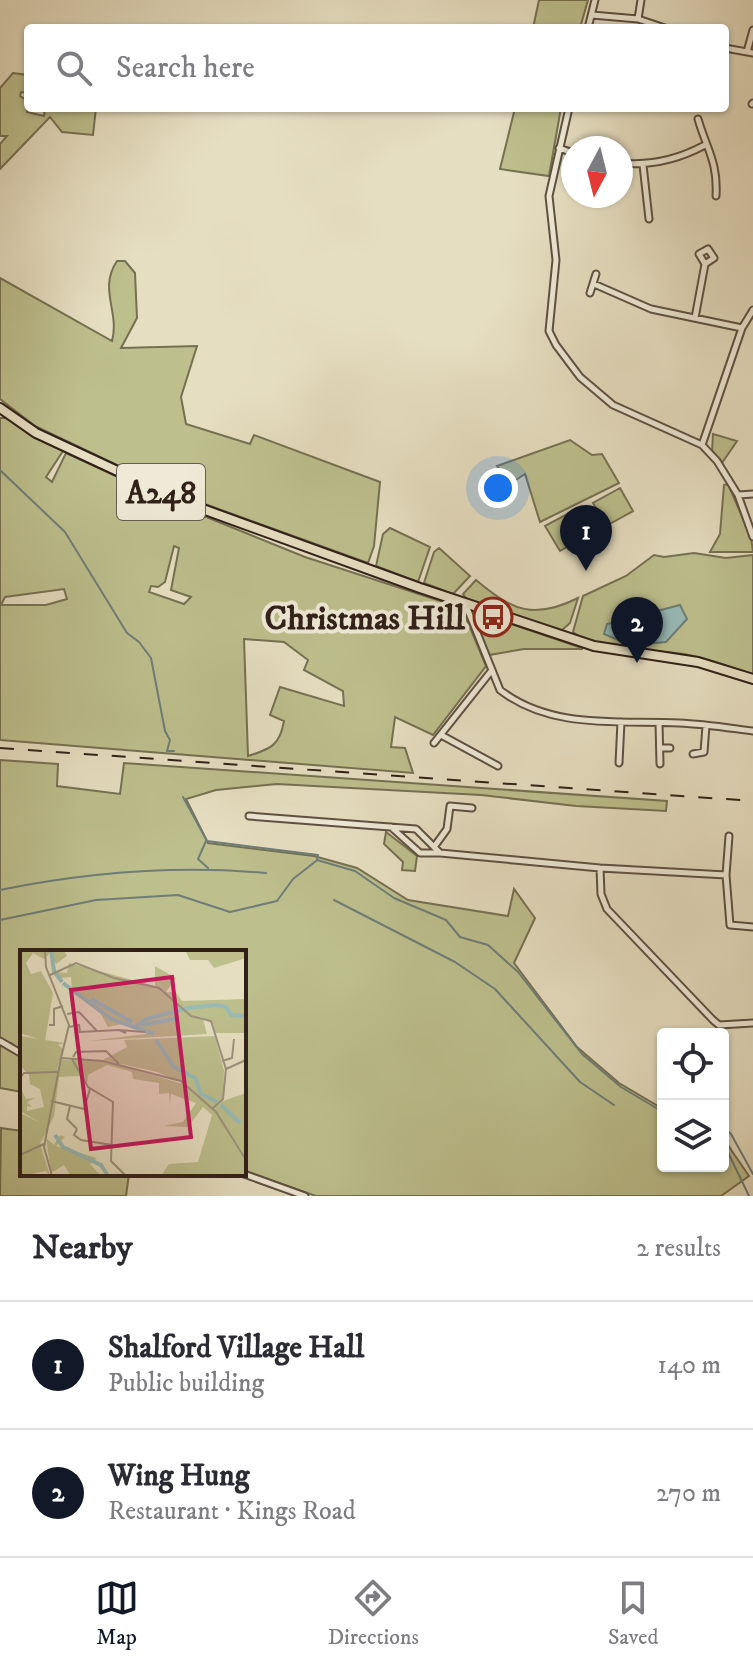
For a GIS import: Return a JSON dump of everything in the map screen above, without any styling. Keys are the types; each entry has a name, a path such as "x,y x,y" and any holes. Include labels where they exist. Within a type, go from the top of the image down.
{"main road":[{"name":"A248","path":"0,408 36,433 186,503 594,646 698,662 753,679"}],"street":[{"path":"589,24 595,0"},
{"path":"638,19 641,0"},
{"path":"592,15 638,19 653,24"},
{"path":"729,49 750,52 753,30"},
{"path":"568,112 549,196 556,260 549,331 580,377 613,405 702,445 717,461 738,495 753,537"},
{"path":"698,119 705,145 715,161 716,196"},
{"path":"633,164 643,165 687,155 705,145"},
{"path":"643,165 649,219"},
{"path":"695,318 705,264"},
{"path":"590,293 596,274"},
{"path":"594,284 651,309 742,328"},
{"path":"702,445 742,328 753,310"},
{"path":"738,495 753,494"},
{"path":"465,603 502,692 529,706 570,719 753,731"},
{"path":"434,743 492,670"},
{"path":"619,763 621,722"},
{"path":"659,723 660,764"},
{"path":"693,754 704,752 706,726"},
{"path":"441,735 498,766"},
{"path":"660,748 670,748"},
{"path":"434,847 447,829 450,806 472,808"},
{"path":"249,816 416,829 440,853"},
{"path":"391,827 420,853 726,875"},
{"path":"729,836 726,875 730,925 753,927"},
{"path":"600,868 601,894 607,909 713,1020 722,1025 753,1023"},
{"path":"0,1041 20,1053"},
{"path":"246,1175 305,1196"}],"green space":[{"path":"539,0 588,0 581,24 534,24"},
{"path":"13,73 24,74 24,92 20,96 24,98 24,112 44,116 44,112 96,112 93,135 62,132 50,117 0,169 0,144 7,136 0,136 0,88"},
{"path":"514,112 560,112 549,176 500,169"},
{"path":"117,261 125,261 135,273 137,318 121,348 197,346 181,397 186,424 250,444 254,435 380,482 374,546 368,563 180,495 35,426 0,399 0,278 112,341 114,330 109,281"},
{"path":"0,418 6,418 63,451 46,477 52,482 66,453 194,512 305,557 462,608 486,666 433,735 395,717 391,747 405,748 413,773 0,740","holes":["174,546 179,548 171,590 191,597 184,604 149,592 151,586 158,587 165,582","64,589 67,599 46,605 1,605 5,597","244,639 284,642 308,660 304,670 343,691 344,706 280,687 270,715 284,721 280,736 268,748 248,756"]},
{"path":"713,434 737,441 722,463 712,452"},
{"path":"570,440 592,455 602,454 619,483 540,522 525,474 510,484 497,466"},
{"path":"728,484 751,537 753,552 710,552 720,534 724,485"},
{"path":"620,488 633,511 606,526 593,503"},
{"path":"569,513 582,538 560,551 545,526"},
{"path":"390,528 430,547 418,582 376,566 383,534"},
{"path":"439,548 470,576 453,594 424,583 434,552"},
{"path":"694,553 726,558 753,555 753,675 688,655 597,644 573,632 583,596 626,576 654,555 664,557"},
{"path":"476,580 501,599 524,609 549,609 578,598 570,623 561,631 467,600 463,594"},
{"path":"473,611 582,649 524,649 489,655"},
{"path":"0,760 58,764 57,786 120,794 124,763 667,801 666,811 576,806 481,795 277,784 216,790 186,799 208,843 314,856 357,868 408,900 508,916 514,889 535,918 514,963 577,1047 619,1083 657,1105 657,1172 729,1172 729,1147 749,1176 721,1196 316,1196 246,1172 246,950 20,950 20,1050 11,1043 8,1046 20,1055 20,1092 0,1088"},
{"path":"386,832 417,856 415,871 402,870 403,862 384,844"},
{"path":"1,1128 20,1131 20,1176 129,1176 126,1196 0,1196"}],"water":[{"path":"680,605 687,619 666,642 630,645 604,634 607,624"}],"waterway":[{"path":"0,470 65,532 127,633 139,642 151,658 165,731 170,740 167,751 174,751"},
{"path":"183,797 207,841 318,855 317,859"},
{"path":"206,841 198,859 208,868"},
{"path":"317,860 355,871 394,898 446,920 460,937 488,945 518,972 582,1054 621,1087 657,1108"},
{"path":"0,920 96,900 178,895 230,912 277,901 293,879 316,861"},
{"path":"0,890 132,872 199,870 266,873"},
{"path":"334,900 455,962 495,989 580,1082 614,1105"},
{"path":"729,1132 753,1174"},
{"path":"729,1154 749,1196"}],"railway":[{"path":"0,748 753,801"}],"place":[{"name":"Shalford Village Hall","path":"586,571"},
{"name":"Christmas Hill","path":"493,617"},
{"name":"Wing Hung","path":"637,663"}]}
